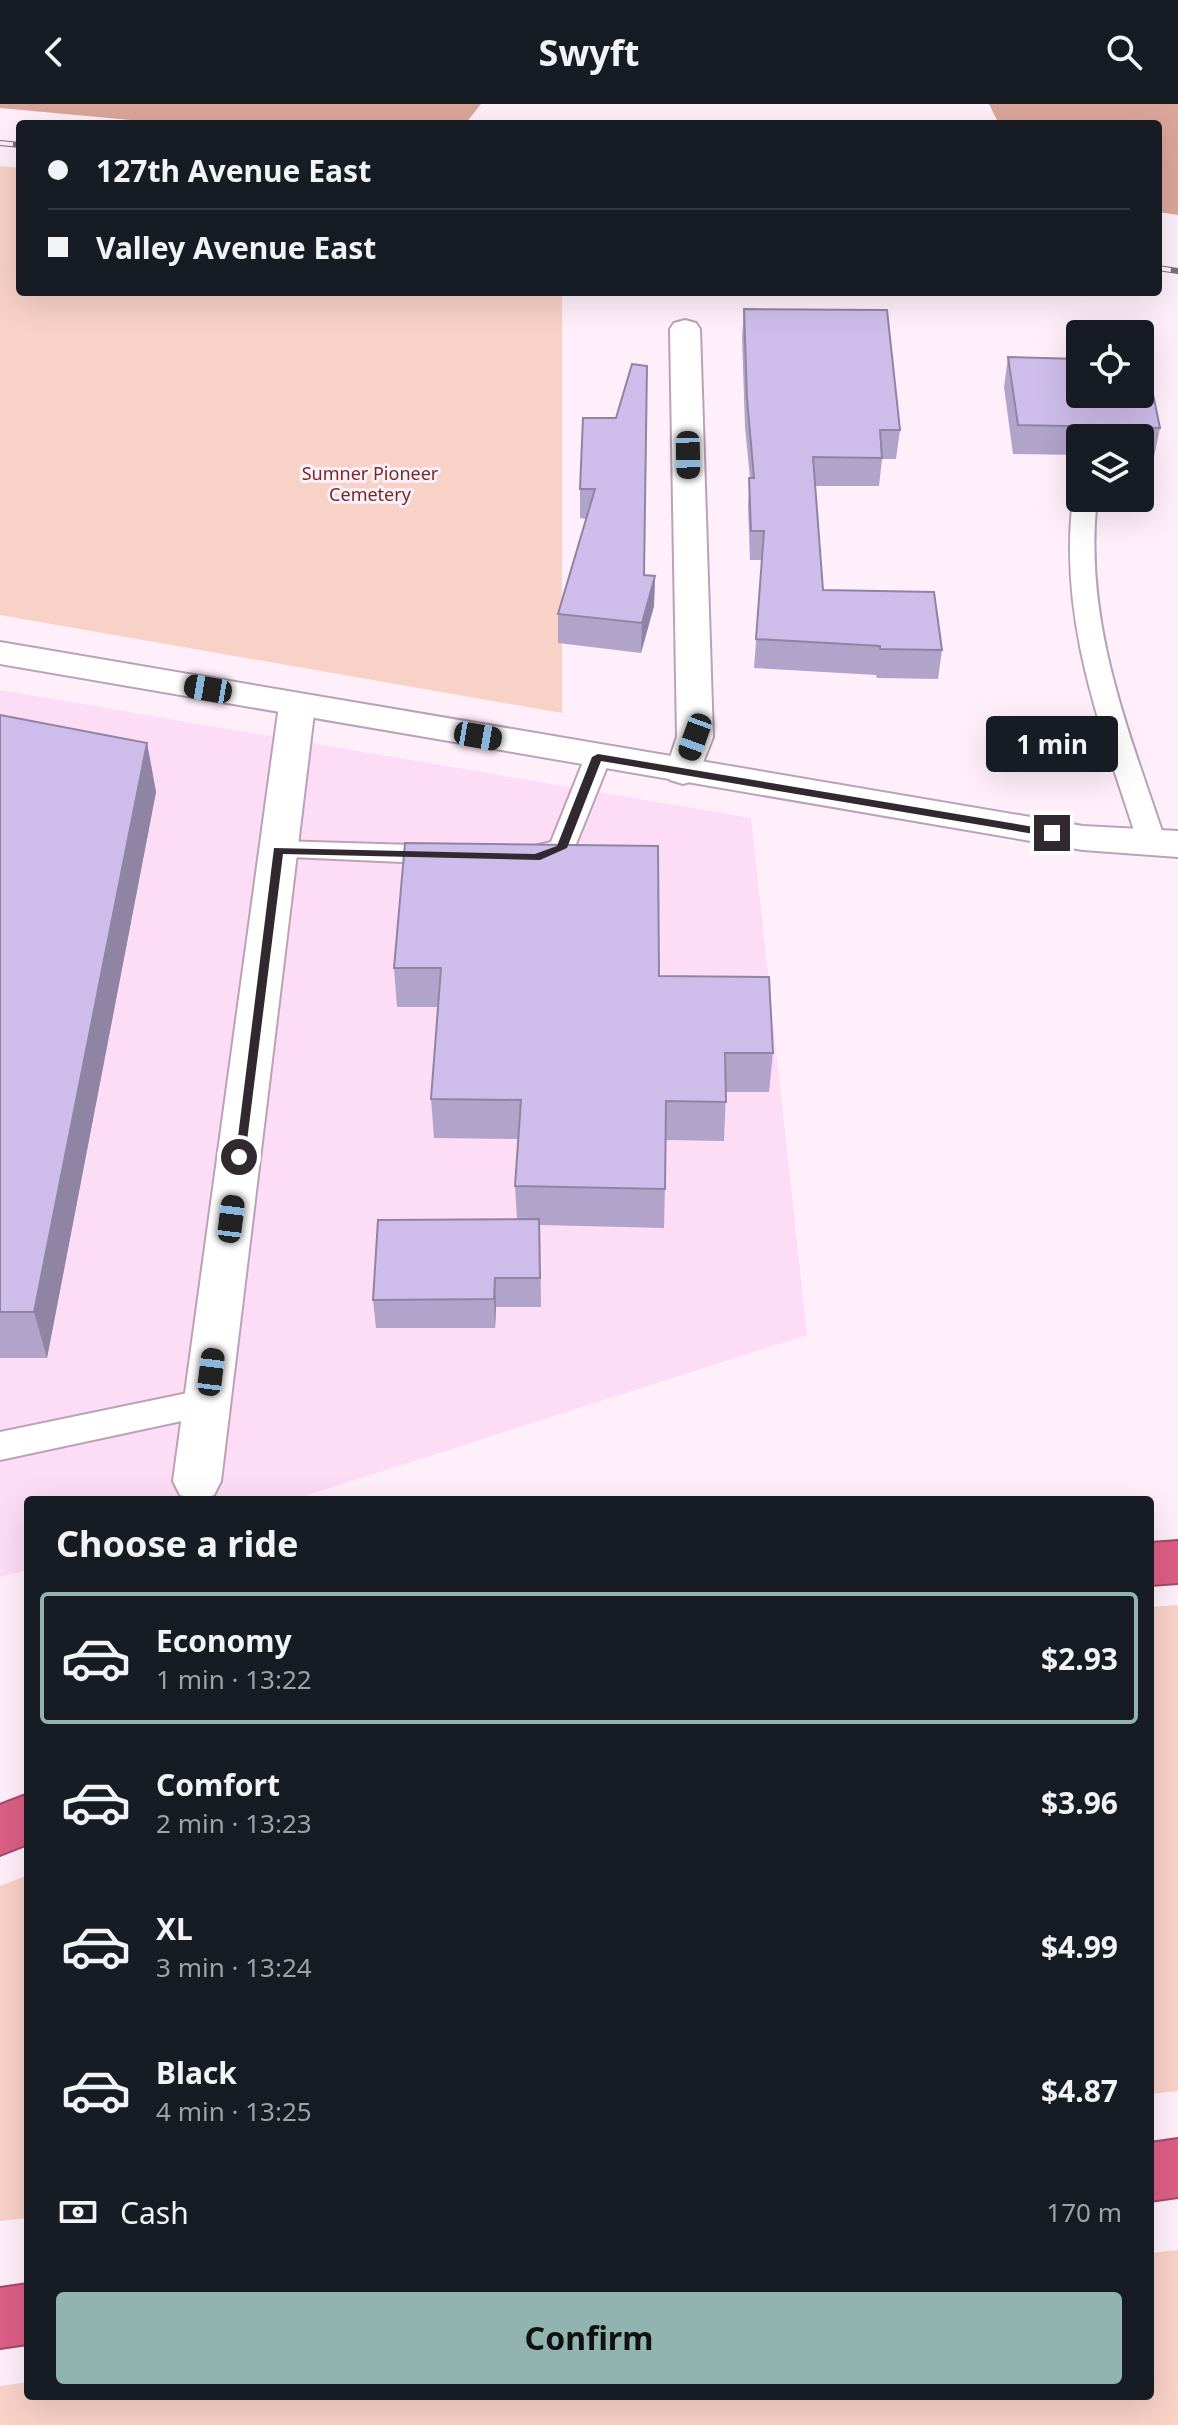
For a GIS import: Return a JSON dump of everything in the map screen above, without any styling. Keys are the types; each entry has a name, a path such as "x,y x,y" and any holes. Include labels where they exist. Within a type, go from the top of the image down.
{"highway":[{"path":"1154,1564 1178,1562"},
{"path":"0,1831 24,1820"},
{"path":"1154,2171 1178,2168"},
{"path":"0,2318 24,2315"}],"street":[{"path":"683,772 695,737 685,329"},
{"path":"0,653 1083,838 1165,844"},
{"path":"197,1481 297,705"}],"lane":[{"path":"1084,512 1080,552 1086,619 1103,687 1165,844"},
{"path":"506,857 536,858 562,848 598,757"},
{"path":"278,850 475,856"},
{"path":"0,1446 207,1403"}],"shaded area":[{"path":"0,104 481,104 468,120 130,120 0,108"},
{"path":"989,104 1178,104 1178,215 1162,213 1162,120 997,120"},
{"path":"0,690 751,818 807,1335 304,1496 24,1496 24,1571 0,1577"}],"green space":[{"name":"Sumner Pioneer Cemetery","path":"0,166 16,168 16,296 562,296 562,713 0,615"},
{"path":"1178,1605 1178,2091 1154,2094 1154,1607"},
{"path":"24,1877 24,2218 0,2221 0,1886"},
{"path":"1178,2250 1178,2425 0,2425 0,2386 24,2383 24,2400 1154,2400 1154,2253"}],"building":[{"path":"744,309 887,310 900,430 880,430 882,458 813,457 823,590 934,592 942,650 880,649 880,646 756,639 764,531 751,531 749,478 754,478"},
{"path":"1008,357 1066,359 1066,408 1154,408 1154,399 1160,428 1154,428 1154,424 1018,425"},
{"path":"632,364 647,366 644,575 655,576 642,623 558,614 595,489 580,489 583,418 616,418"},
{"path":"0,715 147,743 34,1312 0,1312"},
{"path":"405,843 658,846 659,976 769,977 773,1053 725,1053 726,1102 666,1101 665,1189 515,1186 521,1100 431,1099 441,968 394,968"},
{"path":"539,1219 540,1278 495,1278 494,1299 373,1300 378,1220"}],"railway":[{"path":"0,143 16,145"},
{"path":"1162,269 1178,271"}],"route":[{"path":"239,1157 278,850 536,858 562,848 598,757 1052,833"}]}
